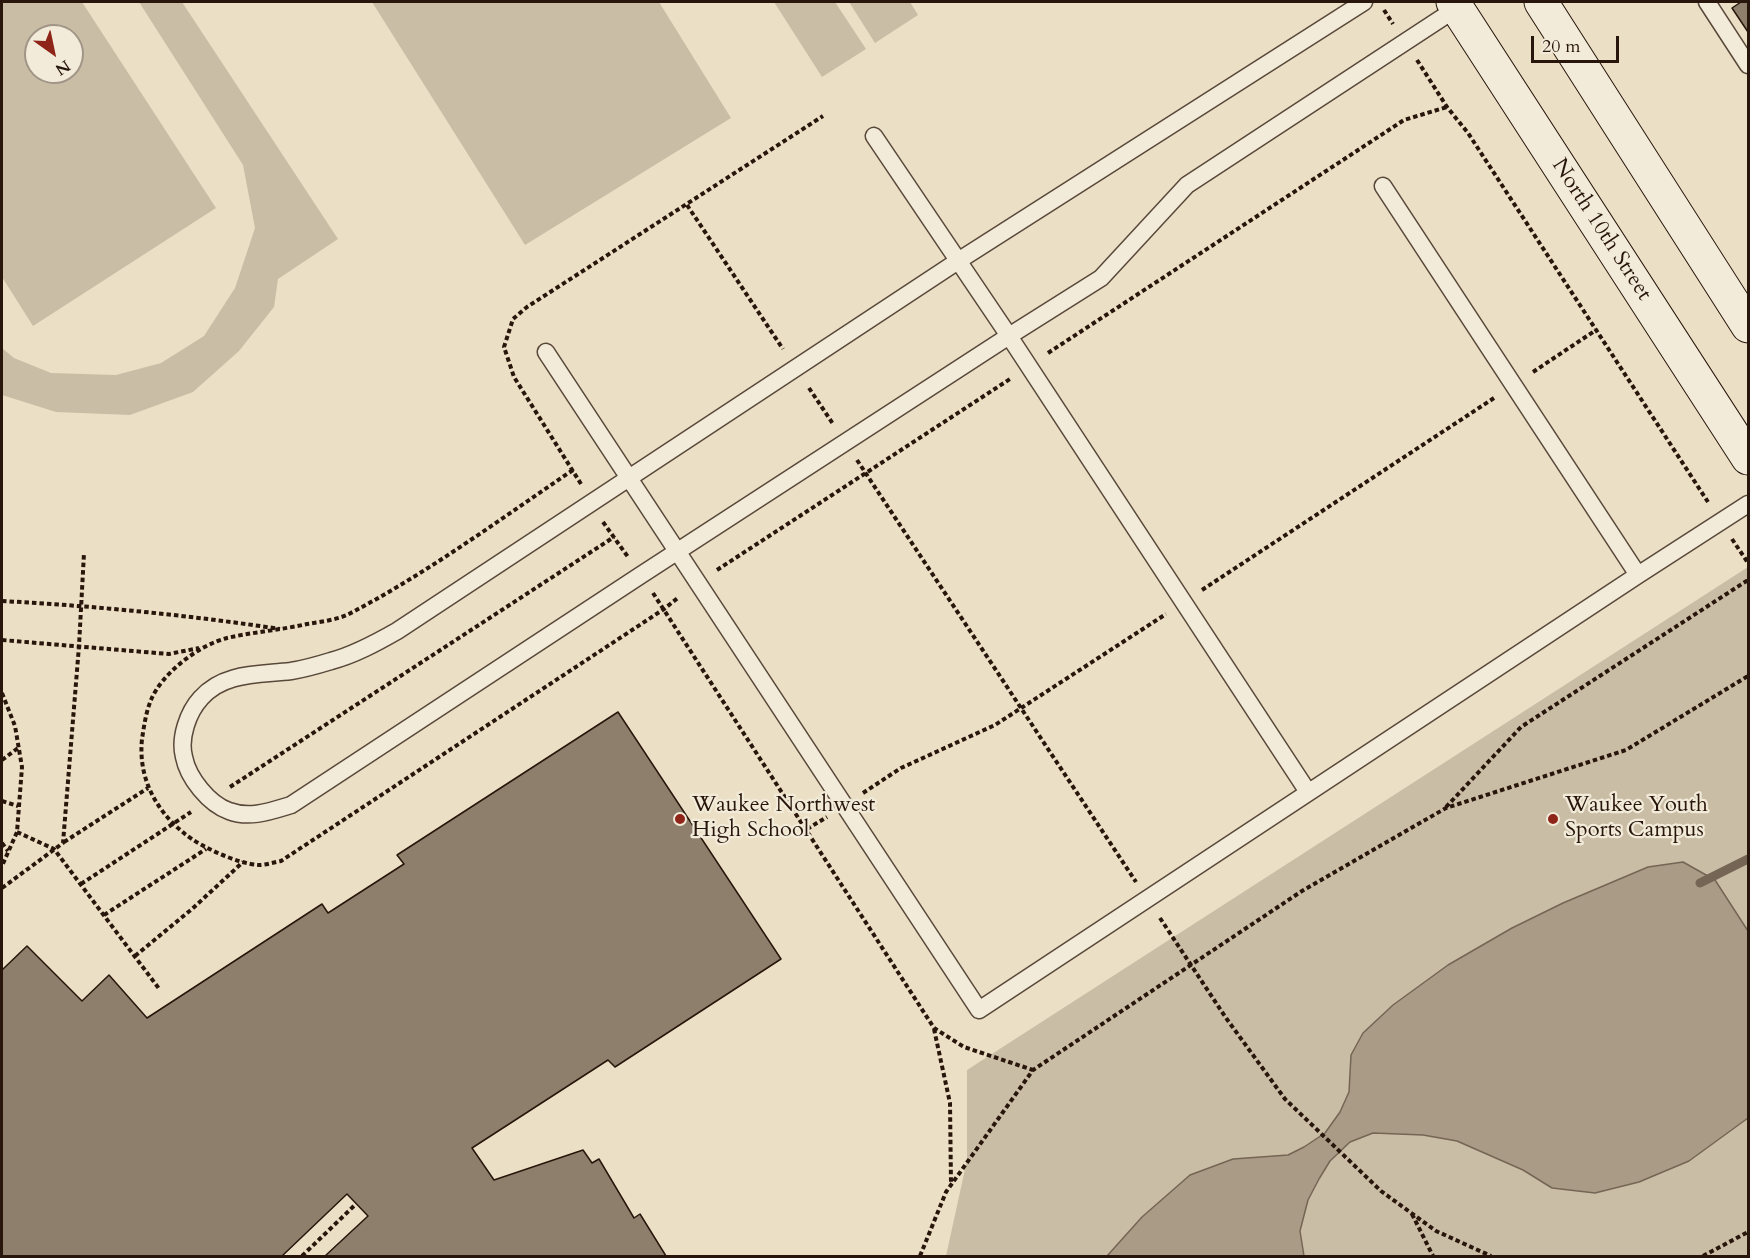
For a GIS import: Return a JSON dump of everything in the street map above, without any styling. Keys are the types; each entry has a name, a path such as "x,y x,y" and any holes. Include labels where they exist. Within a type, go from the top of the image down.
{"main road":[{"path":"1541,2 1749,326"},
{"name":"North 10th Street","path":"1455,5 1749,458"}],"lane":[{"path":"1364,2 958,261 397,631 369,647 332,661 293,670 234,678 215,685 201,698 189,716 184,737 184,757 202,792 210,800 230,812 256,815 291,805 641,575 1101,278 1187,185 1455,5"},
{"path":"1707,2 1749,65"},
{"path":"874,136 1029,366 1308,792"},
{"path":"1383,186 1638,575"},
{"path":"546,352 979,1010 1146,898 1749,504"}],"path":[{"path":"1428,77 1447,107 1468,133 1749,563"},
{"path":"200,648 167,676 152,698 144,724 140,755 148,788 162,813 196,843 223,856 259,865 282,861 664,609 698,582 1404,120 1447,107"},
{"path":"823,116 527,307 513,319 504,347 514,377 592,504 664,609 934,1028 950,1103 951,1184"},
{"path":"687,205 1259,1066 1285,1099 1381,1191 1436,1231 1491,1257"},
{"path":"807,829 901,768 995,725 1596,330"},
{"path":"2,640 169,654 200,648 226,638 284,630 344,616 418,574 573,471"},
{"path":"81,884 614,537"},
{"path":"63,843 80,646 84,553"},
{"path":"1446,808 1521,727 1749,580"},
{"path":"2,601 82,606 213,619 284,630"},
{"path":"920,1257 946,1192 1033,1070 1302,891 1446,808 1626,750 1749,675"},
{"path":"2,693 15,726 22,767 17,832 2,867"},
{"path":"2,760 18,748"},
{"path":"2,888 54,849 148,788"},
{"path":"2,801 18,806"},
{"path":"17,832 54,849 160,990"},
{"path":"2,843 8,851"},
{"path":"104,915 207,848"},
{"path":"135,956 192,909 244,861"},
{"path":"934,1028 964,1047 1033,1070"},
{"path":"302,1257 356,1204"},
{"path":"1410,1212 1432,1257"},
{"path":"1703,1257 1749,1232"}],"shaded area":[{"path":"2,2 82,2 216,208 33,326 2,277"},
{"path":"139,2 182,2 338,239 278,279 274,307 239,351 193,392 130,415 56,412 2,395 2,348 14,358 51,373 116,375 161,363 204,336 235,288 255,228 243,165"},
{"path":"372,2 659,2 731,118 525,245"},
{"path":"774,2 835,2 866,49 822,77"},
{"path":"849,2 910,2 918,15 875,43"},
{"name":"Waukee Youth Sports Campus","path":"1748,567 1748,1256 946,1256 967,1160 967,1070"},
{"path":"1683,862 1715,880 1748,931 1748,1118 1689,1161 1639,1182 1595,1193 1552,1188 1523,1170 1457,1141 1423,1135 1373,1133 1350,1142 1330,1161 1319,1179 1308,1200 1300,1231 1304,1256 1107,1256 1142,1217 1190,1175 1233,1159 1288,1155 1325,1133 1340,1112 1349,1092 1351,1055 1363,1033 1393,1005 1448,965 1512,928 1563,903 1648,867"}],"building":[{"path":"1741,2 1748,2 1748,32 1732,8"},
{"name":"Waukee Northwest High School","path":"618,712 781,959 615,1067 608,1060 472,1148 494,1180 583,1150 592,1163 599,1159 634,1218 640,1214 666,1256 325,1256 368,1216 347,1194 282,1256 2,1256 2,970 27,946 82,1001 109,975 147,1018 322,904 328,913 404,864 397,855"}],"waterway":[{"path":"1700,883 1748,859"}],"place":[{"name":"Waukee Northwest High School","path":"680,819"},
{"name":"Waukee Youth Sports Campus","path":"1553,819"}]}
